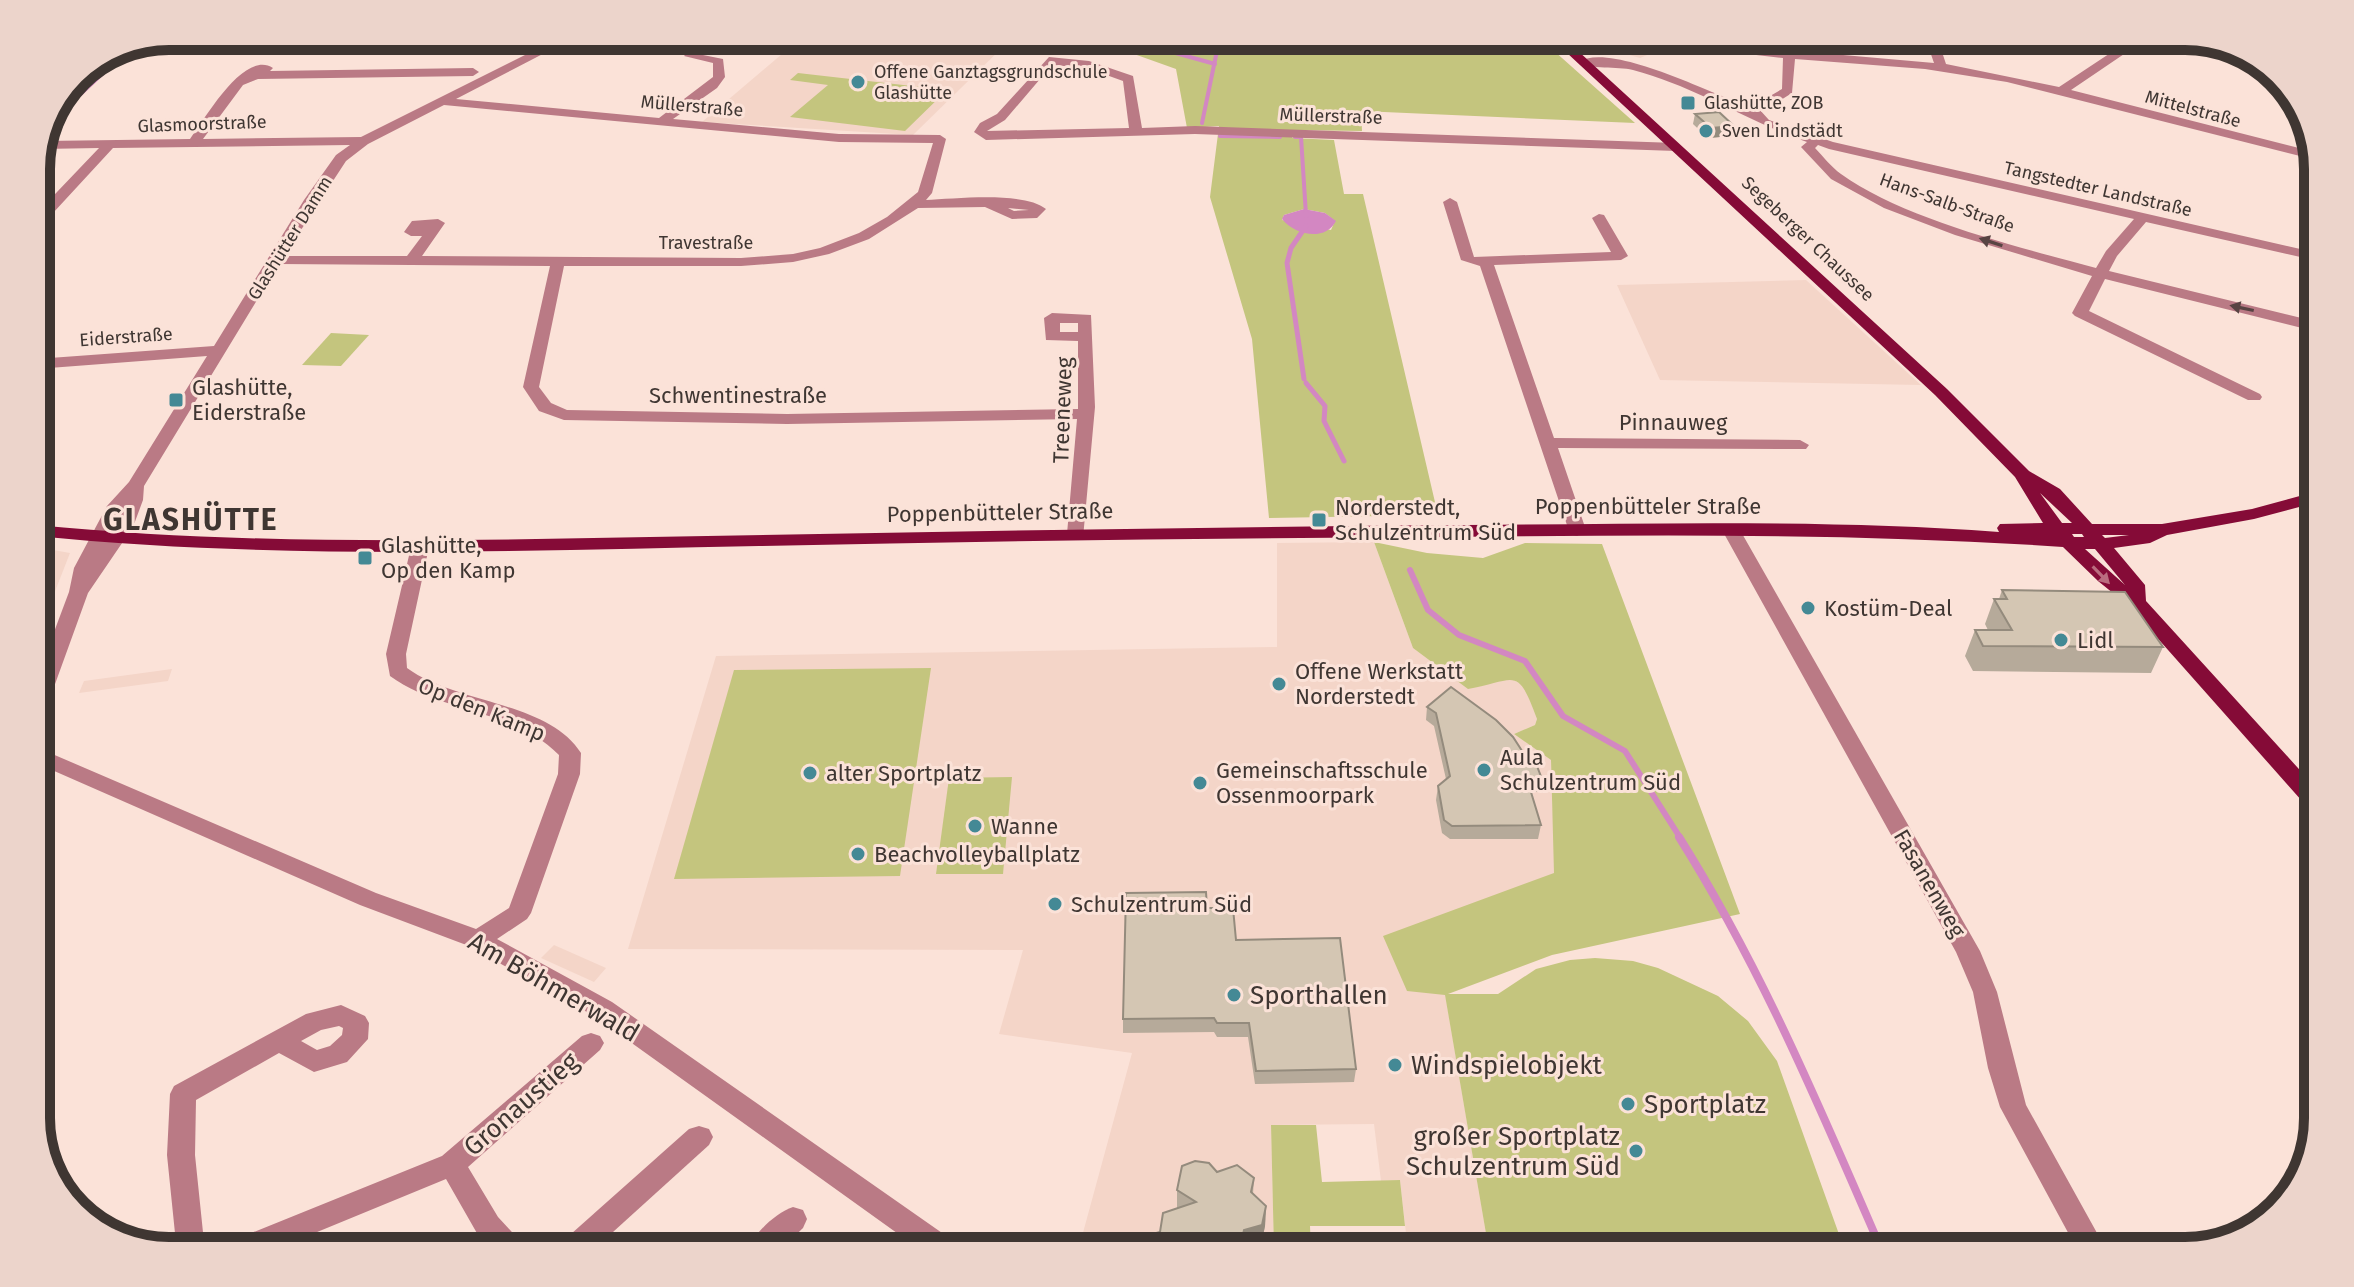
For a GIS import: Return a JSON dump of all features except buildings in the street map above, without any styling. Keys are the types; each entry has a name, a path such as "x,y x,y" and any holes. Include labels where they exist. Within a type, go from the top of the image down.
{"main road":[{"name":"Segeberger Chaussee","path":"1570,50 1941,392 2023,475 2054,493 2135,585 2136,602"},
{"name":"Segeberger Chaussee","path":"2023,475 2030,494 2057,527 2108,583 2136,602 2304,788"},
{"name":"Poppenbütteler Straße","path":"1965,534 2010,527 2162,530 2254,514 2304,500"},
{"name":"Poppenbütteler Straße","path":"50,532 107,538 420,547 1076,534 1577,530 1965,534 2100,544 2143,539 2162,530"}],"street":[{"name":"Glashütter Damm","path":"50,671 79,592 99,568 107,538 136,496 136,485 311,200 341,158 363,141 544,50"},
{"path":"662,121 713,85 719,77 719,61 690,56 696,50"},
{"name":"Mittelstraße","path":"1733,50 1941,67 2061,91 2232,138 2303,153"},
{"path":"1935,50 1941,67"},
{"path":"1746,109 1769,102 1788,90 1791,80 1789,56"},
{"path":"2061,91 2114,56"},
{"name":"Müllerstraße","path":"1136,130 1129,79 1089,65 1049,61 1001,117 984,126 980,132 986,136 1136,130 1383,135 1676,147"},
{"name":"Tangstedter Landstraße","path":"1584,62 1610,61 1636,65 1871,155"},
{"path":"195,141 239,82 258,75 473,72"},
{"name":"Müllerstraße","path":"440,101 839,138 940,139 925,193 915,204"},
{"name":"Tangstedter Landstraße","path":"1746,109 1765,123 1816,141 2304,254"},
{"name":"Glasmoorstraße","path":"53,145 363,141"},
{"name":"Hans-Salb-Straße","path":"1816,141 1807,147 1811,157 1838,181 1918,218 2100,273 2304,324"},
{"path":"50,208 109,145"},
{"path":"1450,202 1468,260 1486,263 1496,260 1621,256 1599,218"},
{"path":"915,204 990,204"},
{"name":"Travestraße","path":"275,260 741,262 793,258 864,236 915,204"},
{"path":"2143,217 2111,254 2080,313 2254,397"},
{"path":"412,260 432,232"},
{"name":"Schwentinestraße","path":"558,261 531,387 545,407 564,415 787,419 1086,414"},
{"path":"1486,263 1577,530"},
{"name":"Treeneweg","path":"1076,534 1086,414 1086,336"},
{"name":"Eiderstraße","path":"50,363 219,350"},
{"name":"Pinnauweg","path":"1546,443 1800,445"},
{"name":"Fasanenweg","path":"1731,530 1968,951 1985,992 2001,1068 2013,1107 2085,1237"},
{"name":"Op den Kamp","path":"420,547 396,654 397,671 415,683 543,730 562,743 570,753 569,774 519,913 478,939"},
{"name":"Am Böhmerwald","path":"50,760 368,899 478,939 603,1009 925,1237"},
{"path":"189,1237 181,1155 183,1094 279,1041"},
{"name":"Gronaustieg","path":"273,1237 452,1164 591,1043"},
{"path":"588,1237 699,1137"},
{"name":"Gronaustieg","path":"452,1164 488,1226 498,1237"},
{"path":"774,1237 793,1219"}],"shaded area":[{"name":"Offene Ganztagsgrundschule Glashütte","path":"787,50 1000,50 913,135 702,122"},
{"path":"1613,50 1659,50 1640,58"},
{"path":"1754,50 1785,50 1785,53"},
{"path":"1304,209 1325,213 1336,221 1325,232 1310,234 1294,229 1282,219 1284,215"},
{"path":"1806,280 1921,385 1660,380 1617,285"},
{"name":"Schulzentrum Süd","path":"1374,542 1413,648 1468,688 1498,679 1514,680 1525,687 1537,719 1535,725 1514,734 1551,760 1555,873 1445,994 1487,1237 1406,1237 1400,1180 1381,1181 1374,1124 1271,1125 1274,1237 1082,1237 1132,1053 999,1034 1023,950 628,949 716,656 1277,647 1277,543"},
{"path":"50,549 70,553 50,604"},
{"path":"172,669 168,681 79,693 84,681"},
{"path":"554,945 606,968 594,982 541,958"}],"green space":[{"path":"1123,50 1479,50 1489,53 1496,50 1553,50 1635,123 1361,111 1362,131 1293,130 1292,138 1334,140 1344,194 1363,194 1438,515 1269,518 1252,339 1210,197 1219,126 1187,128 1176,69","holes":["1304,209 1325,213 1335,221 1331,230 1282,220 1284,215"]},
{"path":"798,73 947,90 905,131 790,117 828,85 790,80"},
{"path":"331,333 369,335 341,366 302,365"},
{"path":"1374,542 1427,553 1483,558 1525,543 1602,544 1740,914 1552,955 1448,994 1498,994 1536,969 1570,960 1595,958 1633,961 1658,968 1718,996 1748,1021 1777,1061 1840,1237 1487,1237 1445,995 1407,991 1383,936 1554,873 1551,760 1514,734 1535,725 1537,719 1519,683 1506,680 1468,689 1413,648"},
{"name":"alter Sportplatz","path":"931,668 900,876 674,879 734,670"},
{"name":"Wanne","path":"1012,777 1003,874 936,874 949,778"},
{"path":"1271,1125 1316,1125 1322,1182 1400,1180 1405,1226 1310,1226 1310,1237 1274,1237"}],"waterway":[{"path":"1169,50 1214,64"},
{"path":"1214,64 1217,50"},
{"path":"1202,123 1214,64"},
{"path":"70,104 112,65"},
{"path":"1220,136 1280,137"},
{"path":"1295,137 1301,137 1306,215"},
{"path":"1304,379 1287,263 1291,248 1306,226"},
{"path":"1306,383 1325,406 1324,421 1344,461"},
{"path":"1410,570 1428,610 1459,635 1525,661 1563,716 1625,751 1681,839"},
{"path":"1679,837 1763,988 1813,1092 1876,1237"}],"place":[{"name":"Offene Ganztagsgrundschule Glashütte","path":"858,82"},
{"name":"Glashütte, ZOB","path":"1688,103"},
{"name":"Sven Lindstädt","path":"1706,131"},
{"name":"Glashütte, Eiderstraße","path":"176,400"},
{"name":"Norderstedt, Schulzentrum Süd","path":"1319,520"},
{"name":"Glashütte, Op den Kamp","path":"365,558"},
{"name":"Kostüm-Deal","path":"1808,608"},
{"name":"Lidl","path":"2061,640"},
{"name":"Offene Werkstatt Norderstedt","path":"1279,684"},
{"name":"Aula Schulzentrum Süd","path":"1484,770"},
{"name":"alter Sportplatz","path":"810,773"},
{"name":"Gemeinschaftsschule Ossenmoorpark","path":"1200,783"},
{"name":"Wanne","path":"975,826"},
{"name":"Beachvolleyballplatz","path":"858,854"},
{"name":"Schulzentrum Süd","path":"1055,904"},
{"name":"Sporthallen","path":"1234,995"},
{"name":"Windspielobjekt","path":"1395,1065"},
{"name":"Sportplatz","path":"1628,1104"},
{"name":"großer Sportplatz Schulzentrum Süd","path":"1636,1151"}],"district":[{"name":"GLASHÜTTE","path":"191,520"}]}
